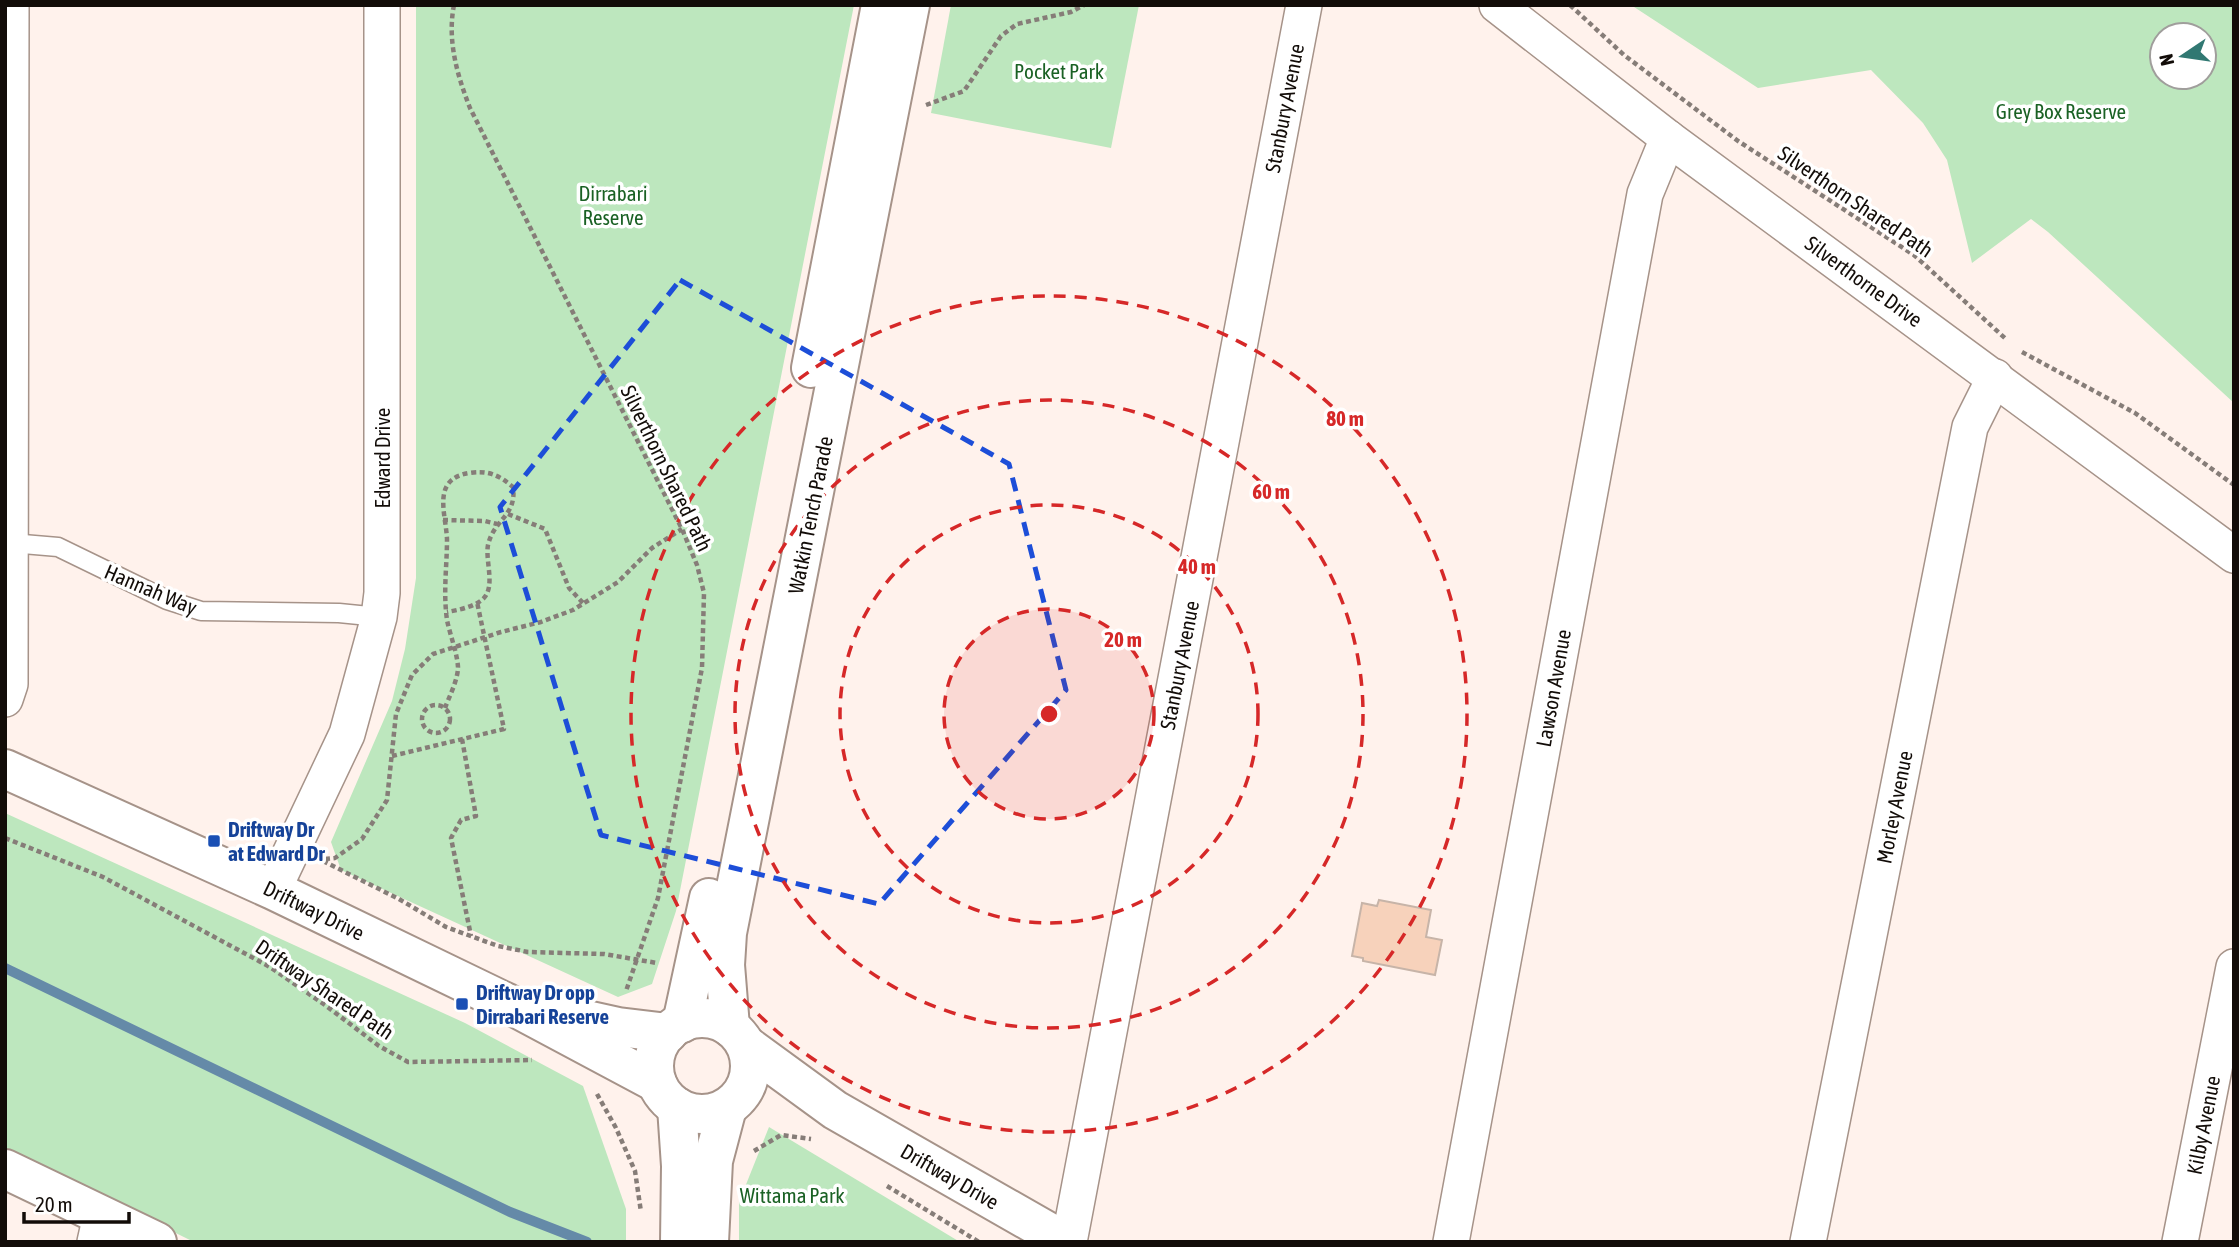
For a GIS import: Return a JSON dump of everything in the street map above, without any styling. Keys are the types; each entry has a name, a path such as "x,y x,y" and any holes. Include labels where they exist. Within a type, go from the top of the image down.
{"street":[{"path":"5,699 10,684 11,543 7,458 11,5"},
{"name":"Edward Drive","path":"273,890 347,734 379,617 382,593 382,5"},
{"name":"Watkin Tench Parade","path":"675,1028 697,961 881,5"},
{"name":"Watkin Tench Parade","path":"738,1036 725,965 727,933 910,5"},
{"name":"Stanbury Avenue","path":"1068,1242 1304,5"},
{"name":"Silverthorne Drive","path":"1497,5 1668,138 2234,555"},
{"name":"Lawson Avenue","path":"1451,1242 1645,194 1668,138"},
{"name":"Morley Avenue","path":"1808,1242 1970,427 1995,377"},
{"name":"Driftway Drive","path":"5,769 273,890 506,1003 667,1095"},
{"name":"Kilby Avenue","path":"2180,1242 2234,967"},
{"name":"Driftway Drive","path":"506,1003 618,1027 675,1028"},
{"path":"680,1242 681,1166 667,1095 655,1057 675,1028 707,1018 738,1036 750,1061 749,1078 735,1101 713,1161 709,1242"},
{"name":"Driftway Drive","path":"738,1036 835,1110 1068,1242"},
{"path":"667,1095 688,1113 702,1115 735,1101"},
{"name":"Driftway Drive","path":"735,1101 835,1110"},
{"path":"5,1169 98,1229 157,1242"}],"lane":[{"name":"Hannah Way","path":"11,543 58,547 167,600 201,611 339,613 379,617"}],"path":[{"name":"Silverthorn Shared Path","path":"454,5 451,20 456,73 470,108 682,529 697,565 704,593 702,668 658,898 625,1001"},
{"path":"922,106 964,91 1001,36 1017,24 1072,12 1084,5"},
{"name":"Silverthorn Shared Path","path":"1570,5 1625,55 1738,141 1913,255 2015,348 2135,413 2234,485"},
{"path":"444,708 458,669 447,612 444,580 447,537 442,502 447,485 461,474 482,471 500,476 513,487 515,501 508,514 497,524 488,545 489,588 484,598 477,602 447,612"},
{"path":"508,514 545,529 569,588 583,603"},
{"path":"443,520 485,521 497,524"},
{"path":"660,963 604,954 528,952 498,946 446,927 399,899 319,860 335,859 362,839 387,800 396,713 412,675 433,654 573,610 618,582 652,548 682,529"},
{"path":"392,756 504,729 477,602"},
{"path":"436,705 444,708 449,716 446,729 433,733 425,728 422,720 424,711 436,705"},
{"path":"462,739 477,816 461,820 451,838 471,937"},
{"name":"Driftway Shared Path","path":"5,838 103,877 270,967 379,1046 408,1062 530,1059 542,1063"},
{"path":"596,1093 616,1128 635,1171 642,1218"},
{"path":"747,1155 781,1135 810,1138 821,1145"},
{"path":"878,1180 979,1242"}],"highlighted area":[{"path":"680,280 1009,464 1066,690 879,904 601,835 500,507"}],"green space":[{"name":"Dirrabari Reserve","path":"416,5 854,5 676,911 652,984 618,997 341,870 331,842 392,701 405,649 416,578"},
{"name":"Pocket Park","path":"951,5 1139,5 1111,148 931,113"},
{"name":"Grey Box Reserve","path":"1631,5 2234,5 2234,403 2031,219 1972,263 1947,160 1923,123 1871,70 1758,88"},
{"path":"5,813 465,1023 583,1086 626,1209 626,1242 194,1242 5,1149"},
{"name":"Wittama Park","path":"769,1127 960,1242 739,1242 739,1202"}],"building":[{"path":"1379,900 1431,910 1426,937 1442,940 1435,975 1363,961 1363,958 1352,956 1362,903 1377,906"}],"waterway":[{"path":"5,968 510,1212 587,1242"}],"place":[{"name":"Driftway Dr at Edward Dr","path":"214,841"},
{"name":"Driftway Dr opp Dirrabari Reserve","path":"462,1004"}]}
